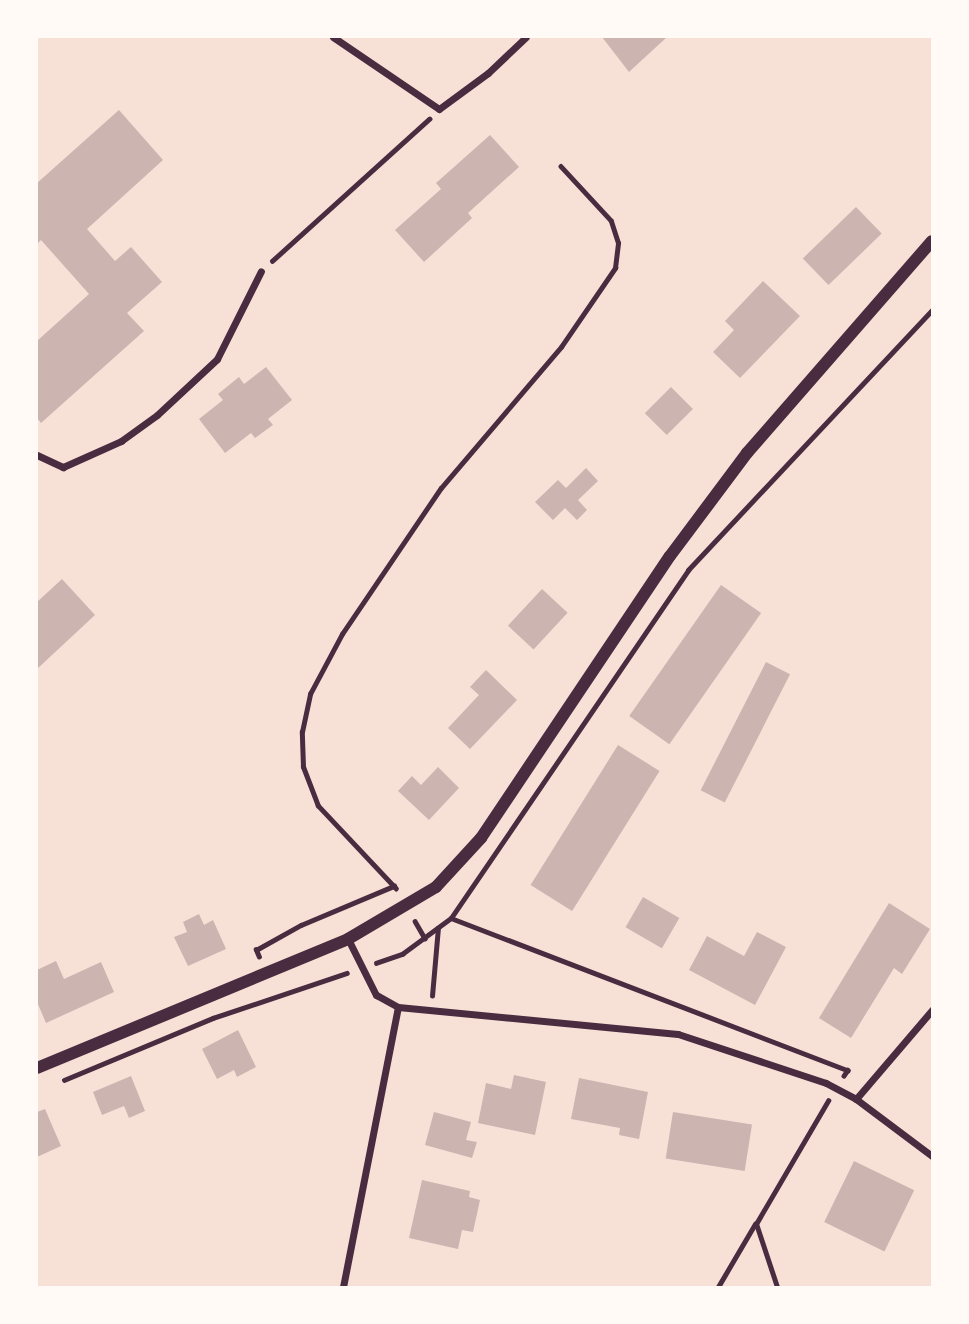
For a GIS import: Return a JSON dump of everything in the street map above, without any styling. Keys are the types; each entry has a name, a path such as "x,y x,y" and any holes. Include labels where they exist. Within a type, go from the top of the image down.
{"street":[{"path":"333,37 439,109 488,73 526,37"},
{"path":"37,1068 348,939 407,908 436,887 481,838 670,556 747,453 932,241"},
{"path":"37,455 63,467 121,441 157,415 218,359 261,271"},
{"path":"348,939 376,995 398,1007 678,1034 836,1089 856,1099 932,1156"},
{"path":"343,1287 398,1007"},
{"path":"856,1099 932,1010"}],"path":[{"path":"261,271 439,109"},
{"path":"407,908 394,886 318,806 303,767 302,732 310,694 342,634 441,488 562,347 615,268 618,243 611,221 561,167"},
{"path":"275,996 256,950 301,925 394,886"},
{"path":"451,918 848,1070 718,1287"},
{"path":"431,1012 438,928"},
{"path":"756,1224 777,1287"}],"building":[{"path":"602,37 667,37 629,72"},
{"path":"119,110 163,160 87,229 115,261 131,247 162,282 127,313 144,331 41,423 37,418 37,341 89,294 41,240 37,244 37,183"},
{"path":"490,135 519,167 468,213 472,218 424,262 395,230 441,189 436,183"},
{"path":"856,207 882,234 828,285 803,258"},
{"path":"763,281 800,316 740,378 713,352 734,330 725,321"},
{"path":"266,367 292,400 268,419 273,425 255,438 251,433 225,453 199,419 223,400 218,394 239,377 244,384"},
{"path":"671,387 693,409 667,435 645,413"},
{"path":"586,468 598,481 578,500 587,510 577,520 565,508 553,520 535,502 558,480 566,488"},
{"path":"62,579 95,615 37,669 37,602"},
{"path":"721,585 761,613 669,744 629,716"},
{"path":"542,589 568,613 533,649 508,626"},
{"path":"766,662 790,674 725,803 701,790"},
{"path":"486,670 517,700 470,749 448,728 479,695 470,687"},
{"path":"618,745 660,771 572,911 531,885"},
{"path":"438,767 459,788 429,820 398,791 412,776 421,785"},
{"path":"643,897 679,918 662,948 626,927"},
{"path":"889,903 930,929 902,974 894,968 851,1038 819,1018"},
{"path":"199,914 204,925 213,920 226,949 188,966 174,937 187,932 183,922"},
{"path":"757,932 786,947 755,1005 689,970 707,936 744,956"},
{"path":"56,961 64,979 101,962 114,992 46,1023 37,1002 37,970"},
{"path":"238,1030 256,1067 237,1077 234,1070 217,1079 202,1049"},
{"path":"514,1075 546,1082 535,1135 478,1123 486,1083 511,1089"},
{"path":"131,1076 145,1111 129,1118 124,1106 102,1115 93,1092"},
{"path":"579,1078 648,1092 639,1139 619,1135 620,1128 571,1119"},
{"path":"45,1109 61,1146 37,1157 37,1112"},
{"path":"434,1112 471,1122 466,1140 477,1142 472,1158 425,1145"},
{"path":"673,1112 752,1125 745,1171 666,1158"},
{"path":"854,1161 914,1190 884,1251 824,1222"},
{"path":"422,1180 470,1191 469,1197 480,1200 473,1232 462,1230 458,1249 409,1238"}]}
